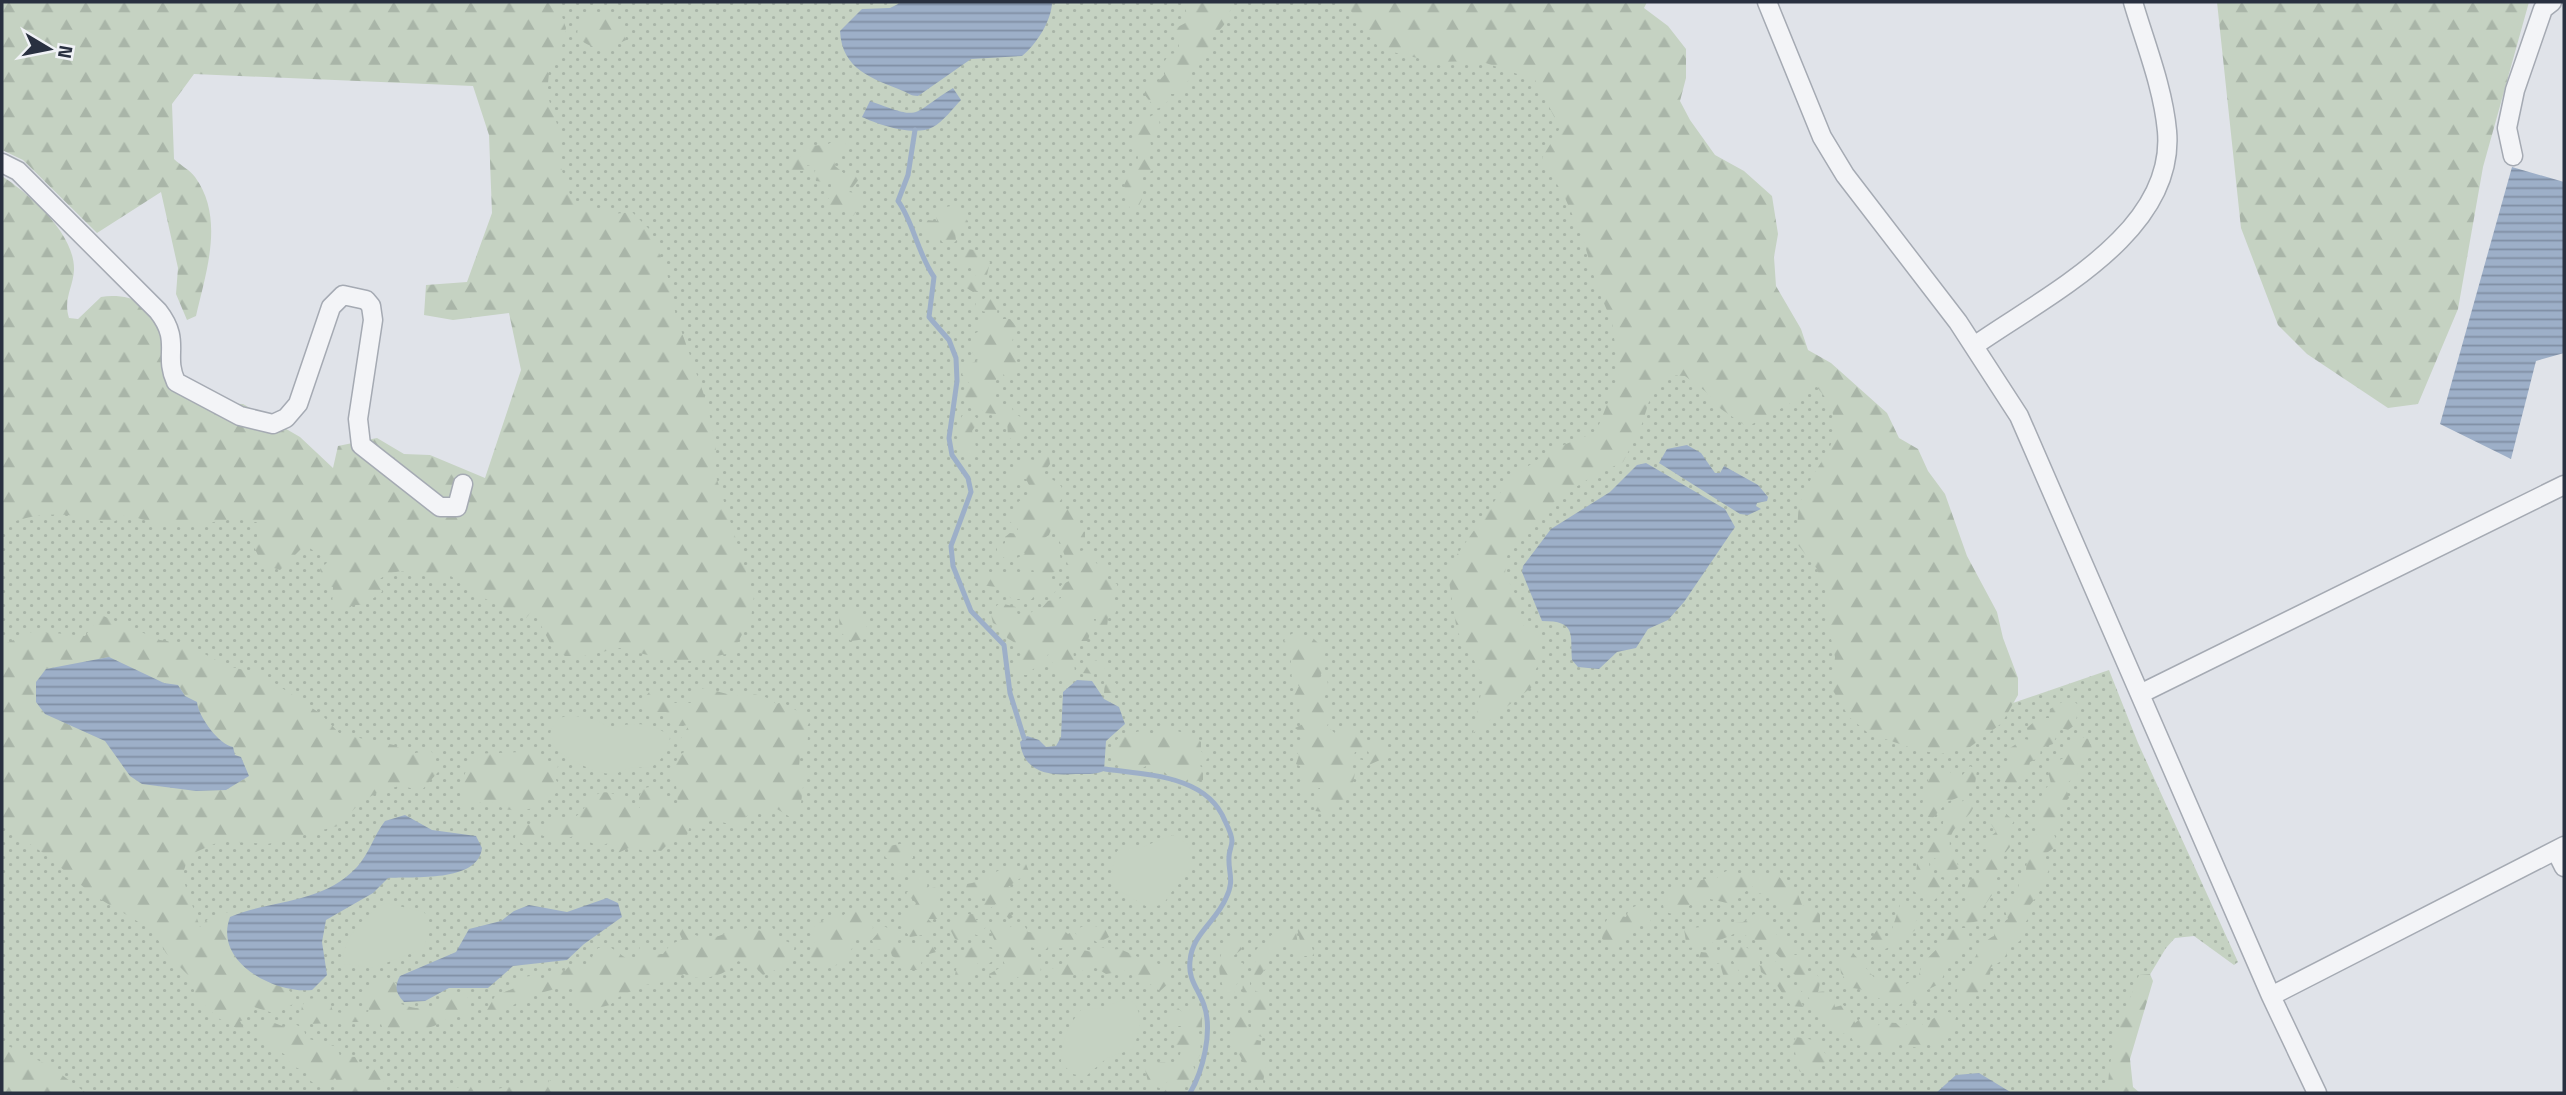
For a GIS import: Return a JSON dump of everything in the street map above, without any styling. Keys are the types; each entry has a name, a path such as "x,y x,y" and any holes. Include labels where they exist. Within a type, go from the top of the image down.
{"street":[{"path":"1767,2 1828,146 1845,175 1974,346 2019,416 2271,996 2318,1093"},
{"path":"1974,346 2112,249 2143,214 2155,192 2162,174 2167,134 2164,110 2133,2"},
{"path":"2513,156 2507,128 2515,90 2543,9 2552,2"},
{"path":"2,163 18,171 158,311 173,337 172,364 176,382 240,416 273,424 293,412 331,307 343,295 366,299 371,306 373,320 358,419 361,445 440,507 457,507 463,484"},
{"path":"2140,694 2564,485"},
{"path":"2271,996 2561,855"}],"green space":[{"path":"2,2 557,2 566,28 560,56 549,72 547,94 560,133 560,165 572,200 613,214 632,212 650,230 667,273 676,316 708,406 716,449 713,467 754,596 751,618 732,653 691,661 667,660 620,648 584,656 565,656 551,645 533,610 526,618 510,616 503,607 477,595 448,574 443,581 411,572 388,574 380,579 382,592 364,605 353,605 342,614 332,607 333,587 324,586 320,569 329,561 305,545 280,570 262,564 255,549 259,523 227,520 174,526 127,514 110,524 70,515 42,515 14,521 2,527 2,176 37,204 67,242 74,270 68,299 69,318 78,319 101,297 139,301 155,312 164,329 169,378 196,402 243,404 300,437 333,468 338,446 377,438 404,454 430,455 485,478 521,370 509,313 453,320 424,315 426,285 467,282 492,213 489,135 473,86 194,74 172,104 174,159 193,174 204,193 211,227 208,263 196,316 187,320 176,294 178,268 161,192 97,233 23,160 2,150"},
{"path":"55,2 1585,2 1787,323 2007,705 2109,670 2138,743 2238,962 2234,965 2194,936 2175,938 2166,948 2131,1006 2120,1093 2,1093 2,424 497,531 569,358 497,28"},
{"path":"1190,2 1230,2 1229,15 1210,41 1214,43 1201,56 1199,64 1189,72 1189,80 1178,94 1171,94 1165,106 1156,109 1144,94 1149,84 1158,82 1165,74 1163,64 1169,54 1180,53 1176,28 1189,21 1185,8"},
{"path":"1344,2 1647,2 1644,8 1668,26 1686,49 1686,78 1680,101 1690,120 1715,155 1744,171 1772,196 1778,234 1774,257 1776,286 1801,329 1808,350 1831,363 1887,413 1899,438 1918,449 1928,471 1945,494 1967,556 1997,612 2003,638 2018,678 2018,695 2002,723 1970,747 1941,754 1917,750 1868,733 1849,717 1832,689 1835,657 1826,616 1827,595 1817,569 1798,545 1799,507 1805,490 1830,447 1834,433 1834,419 1828,402 1814,384 1802,397 1747,427 1721,409 1705,391 1685,376 1668,375 1653,389 1641,427 1623,462 1593,476 1556,500 1508,550 1505,573 1517,598 1523,625 1539,630 1542,659 1536,669 1532,687 1473,733 1484,678 1457,631 1447,569 1510,479 1551,450 1596,432 1619,375 1612,322 1597,287 1583,239 1565,198 1542,158 1560,128 1535,80 1480,61 1434,62 1380,49"},
{"path":"2217,2 2529,2 2483,167 2458,309 2418,404 2388,408 2307,354 2278,325 2241,228"},
{"path":"588,15 607,15 624,22 626,40 600,48 583,42 577,37 578,23"},
{"path":"1153,115 1159,119 1160,128 1149,138 1153,152 1149,158 1153,170 1142,177 1145,187 1140,193 1142,199 1138,208 1130,210 1124,185 1138,158 1132,126"},
{"path":"840,138 846,143 841,154 833,155 835,166 846,175 857,173 860,178 849,192 865,201 853,216 847,216 844,209 840,214 832,214 827,207 828,199 835,194 831,192 831,183 816,181 814,172 817,168 807,165 804,171 789,171 786,164 791,157 801,156 804,146 826,145"},
{"path":"951,206 968,221 967,229 960,233 955,231 956,241 952,244 942,242 939,236 927,237 922,229 927,220 937,221 936,214 940,208"},
{"path":"967,249 975,250 979,257 990,262 987,275 979,278 979,291 973,292 965,287 966,280 976,275 973,267 965,268 960,263 961,253"},
{"path":"989,296 996,299 999,305 997,312 1002,319 1010,319 1016,326 1011,346 1019,369 1014,378 1007,379 1003,374 997,377 991,394 1000,407 1011,406 1014,413 1024,419 1021,425 1025,436 1016,442 1008,437 1007,419 999,419 997,414 983,413 981,407 966,404 965,394 969,383 962,374 968,365 978,360 971,351 975,345 971,342 971,335 980,331 979,321 987,315 986,312 974,309 976,303"},
{"path":"964,413 972,413 979,421 972,431 976,447 972,453 965,454 958,434"},
{"path":"1043,455 1049,457 1050,464 1044,473 1061,486 1064,494 1059,503 1061,509 1077,512 1080,518 1077,527 1085,532 1085,545 1076,551 1077,557 1081,551 1088,549 1094,552 1096,563 1107,570 1106,579 1117,584 1118,591 1114,598 1118,607 1115,614 1108,617 1107,628 1101,631 1094,628 1096,619 1093,619 1088,641 1079,641 1073,646 1075,673 1066,684 1058,676 1057,666 1053,665 1049,652 1043,666 1033,669 1029,675 1018,675 1015,662 1022,655 1017,644 1007,638 1005,629 993,623 992,617 993,610 1000,603 1016,607 1018,616 1025,617 1033,611 1039,611 1048,601 1061,598 1061,585 1071,580 1070,570 1076,567 1078,560 1068,565 1056,531 1052,527 1049,535 1043,539 1051,539 1053,547 1058,547 1062,564 1058,571 1042,576 1043,581 1056,581 1058,584 1054,594 1048,593 1043,599 1035,594 1032,599 1012,599 997,587 979,585 975,580 977,574 1036,574 1033,570 1024,573 1018,568 1017,558 1025,554 1017,546 1006,559 997,553 997,547 1005,543 1005,537 1010,533 1018,534 1018,529 1007,519 1017,510 1017,503 1032,491 1026,479 1005,482 1004,477 1011,468 1020,471 1026,459 1034,460"},
{"path":"849,610 866,616 866,639 851,641 840,632 839,617"},
{"path":"101,615 160,640 186,644 227,666 261,674 321,714 340,734 394,745 410,754 431,750 439,771 422,790 399,786 379,792 362,801 338,826 268,844 221,841 189,855 182,876 200,927 208,919 231,911 235,922 278,980 294,995 293,1004 276,1014 251,1006 245,1020 240,1021 247,1034 218,1018 196,997 190,977 166,953 152,930 93,895 46,855 2,825 2,645 34,631 85,636","holes":["109,657 164,683 178,685 185,696 197,702 202,718 220,740 241,758 249,776 226,790 196,791 142,784 130,776 105,741 45,714 36,702 36,682 46,669"]},
{"path":"1295,632 1302,637 1309,634 1322,647 1324,667 1319,679 1327,680 1329,689 1322,698 1323,706 1335,708 1327,726 1337,735 1350,728 1359,740 1370,740 1367,747 1382,740 1386,748 1391,749 1389,756 1362,768 1357,766 1358,759 1363,760 1369,753 1366,749 1364,752 1355,752 1350,769 1355,773 1351,789 1338,807 1324,812 1315,811 1320,788 1314,788 1307,794 1301,792 1301,767 1296,764 1299,755 1294,749 1297,741 1305,741 1306,737 1295,728 1305,723 1299,715 1300,704 1294,696 1299,686 1292,681 1290,648 1283,644 1285,638"},
{"path":"1089,659 1103,662 1108,680 1116,683 1116,693 1104,693 1105,681 1098,680 1097,674 1082,673 1083,663"},
{"path":"704,688 735,696 762,696 776,704 782,702 811,719 805,731 808,736 807,749 800,754 799,768 805,770 800,812 790,817 777,809 772,814 748,814 741,825 710,820 705,829 690,826 686,838 671,841 661,851 650,849 648,854 633,846 618,853 608,843 600,847 575,835 561,842 541,835 525,846 515,838 516,830 529,824 544,829 557,818 573,818 599,793 612,793 640,808 639,797 643,788 654,787 660,790 671,804 678,803 676,785 669,778 679,755 686,751 680,740 689,725 679,726 666,712 650,712 641,702 650,691 662,695 669,703 692,703 693,694"},
{"path":"2064,701 2074,701 2079,706 2075,725 2068,730 2060,728 2053,744 2041,748 2040,757 2030,762 2026,779 2017,789 2008,786 2000,775 2007,762 2012,760 2010,748 2024,739 2029,740 2027,728 2038,718 2049,718 2050,709"},
{"path":"571,715 596,720 611,728 634,724 649,726 670,737 661,759 650,767 634,767 613,774 597,771 566,756 552,744 550,734 554,724 559,718"},
{"path":"1173,729 1180,732 1187,730 1201,742 1201,751 1208,758 1200,766 1203,768 1203,780 1192,782 1188,779 1180,787 1160,768 1149,769 1146,766 1133,770 1113,764 1111,748 1118,739 1145,730 1152,739 1162,730"},
{"path":"2080,736 2088,739 2092,748 2075,762 2078,774 2065,785 2069,798 2058,809 2061,817 2052,830 2056,839 2054,848 2042,856 2051,865 2038,895 2030,905 2032,913 2023,926 2020,941 2008,948 2005,959 1991,967 1990,974 1971,1003 1966,1006 1955,1002 1958,985 1968,978 1981,948 1994,936 1995,927 2008,919 2004,909 2008,899 2017,894 2021,873 2026,870 2027,860 2034,854 2031,844 2039,831 2036,825 2040,802 2044,791 2051,784 2048,771 2052,763 2064,758 2068,741"},
{"path":"531,748 539,756 538,766 546,762 558,765 556,780 560,786 550,799 536,807 519,811 489,802 461,802 460,787 472,754 522,752"},
{"path":"1970,766 1977,770 1974,791 1947,802 1933,818 1925,816 1922,805 1930,772 1943,768 1960,778"},
{"path":"1967,798 1975,802 1973,809 1952,833 1950,840 1950,848 1959,868 1946,876 1936,859 1923,852 1922,846 1927,841 1935,842 1942,832 1944,814"},
{"path":"2002,810 2014,821 2006,835 2010,847 2001,858 2004,866 1995,881 1997,888 1982,909 1979,921 1964,924 1960,908 1969,899 1967,889 1970,880 1981,874 1981,859 1989,855 1987,839 1996,832 1991,824 1994,814"},
{"path":"1173,835 1189,845 1191,865 1185,878 1164,904 1149,908 1113,887 1112,869 1117,851 1123,847 1142,847"},
{"path":"905,843 913,848 913,858 902,863 907,868 902,875 893,873 894,864 885,857 889,846"},
{"path":"1923,858 1929,863 1934,875 1951,882 1931,904 1911,889 1916,878 1917,862"},
{"path":"1026,864 1029,872 1008,887 1015,888 1008,897 1011,901 1006,908 1013,917 1009,919 996,904 988,910 983,906 986,898 977,899 965,893 967,884 1005,868 1011,867 1016,871"},
{"path":"1731,869 1738,874 1777,874 1787,886 1796,889 1802,905 1812,906 1820,914 1820,927 1813,933 1801,927 1799,908 1778,908 1772,897 1755,892 1752,886 1731,904 1710,899 1707,903 1692,903 1679,913 1664,911 1662,897 1675,888 1685,892 1691,883 1709,878 1715,881 1720,874"},
{"path":"916,875 926,876 928,889 935,887 939,893 934,904 942,908 940,919 928,919 932,923 928,934 910,937 900,925 904,915 911,914 916,903 906,893 912,889 910,881"},
{"path":"386,903 424,912 429,925 423,949 373,968 344,964 346,946 356,928"},
{"path":"1638,905 1650,910 1650,924 1635,927 1629,937 1620,943 1611,945 1602,939 1604,925 1610,914 1626,917 1629,909"},
{"path":"1900,905 1909,905 1917,912 1915,930 1902,941 1877,953 1869,941 1877,930 1884,931 1884,941 1888,941"},
{"path":"857,911 872,920 873,928 868,939 857,936 850,953 842,963 829,966 811,964 810,953 816,945 810,938 813,927 828,917 839,919 846,913"},
{"path":"967,914 974,914 976,920 982,920 987,925 979,936 969,932 964,943 955,939 950,929 955,920"},
{"path":"1754,914 1766,917 1776,929 1776,935 1784,936 1791,942 1791,955 1800,955 1807,962 1805,972 1815,973 1821,979 1818,992 1827,991 1833,996 1835,1007 1843,1005 1850,1010 1855,1023 1861,1018 1875,1028 1882,1022 1896,1023 1903,1030 1910,1019 1924,1025 1944,1011 1957,1014 1953,1027 1940,1042 1929,1041 1917,1048 1900,1043 1881,1051 1854,1044 1851,1036 1831,1027 1823,1016 1812,1013 1809,998 1798,988 1797,976 1778,955 1762,943 1738,932 1707,945 1687,948 1684,929 1743,922"},
{"path":"1017,922 1023,923 1028,932 1040,933 1046,929 1055,932 1062,929 1068,934 1073,931 1079,937 1079,928 1088,924 1105,929 1109,937 1098,943 1092,939 1069,947 1054,948 1052,944 1044,951 1024,945 1023,950 1033,954 1035,962 1041,966 1040,977 1023,981 1012,973 1007,980 995,983 989,974 1005,965 990,930 996,923 1009,928"},
{"path":"884,926 898,934 897,944 905,941 913,947 920,942 933,946 936,952 919,957 922,961 919,970 906,970 904,963 892,956 890,949 876,950 872,940"},
{"path":"749,927 761,931 772,927 781,939 795,945 791,964 763,975 754,966 738,961 720,974 698,978 684,974 671,981 645,985 619,997 610,1005 588,1010 576,1002 576,987 554,989 532,996 493,1016 489,1017 486,1012 495,996 517,987 521,977 539,979 550,976 552,969 565,971 571,964 587,964 598,948 610,947 630,961 636,958 645,942 651,946 653,955 663,954 670,945 682,939 678,930 685,928 695,935 707,938 719,936 729,930 740,931"},
{"path":"1281,927 1296,932 1298,945 1301,945 1297,928 1304,933 1314,956 1303,956 1274,942 1276,950 1263,959 1266,968 1260,976 1264,989 1257,992 1253,989 1256,950 1261,944 1266,944 1269,937"},
{"path":"1967,928 1969,939 1959,949 1959,956 1946,967 1941,983 1927,990 1925,1000 1918,1004 1905,1001 1898,1006 1851,988 1841,973 1839,957 1853,953 1878,982 1886,978 1903,985 1919,979 1927,959 1951,930"},
{"path":"1233,937 1239,937 1243,944 1241,950 1231,958 1231,964 1235,961 1243,963 1233,997 1226,994 1223,987 1219,964 1223,950"},
{"path":"1741,943 1760,958 1760,966 1753,968 1747,964 1745,972 1739,971 1731,958"},
{"path":"977,945 992,949 996,959 988,964 982,961 977,964 977,973 964,980 955,975 960,952"},
{"path":"1101,947 1156,959 1158,965 1165,965 1172,973 1169,983 1160,991 1130,970 1106,974 1093,966 1056,983 1051,969 1065,964 1067,957 1078,949 1092,952"},
{"path":"1727,947 1731,971 1742,979 1737,984 1724,978 1720,964 1699,958 1701,952 1719,954 1720,948"},
{"path":"1771,959 1777,962 1790,989 1796,993 1804,1007 1791,1006 1774,981 1761,972 1760,966"},
{"path":"2150,974 2153,981 2130,1059 2133,1087 2140,1093 2108,1093 2111,1061 2122,1018 2139,975"},
{"path":"1247,975 1250,978 1250,993 1256,997 1266,995 1270,1001 1266,1011 1268,1019 1261,1023 1262,1037 1255,1035 1251,1029 1252,1011 1243,994"},
{"path":"382,976 398,986 401,1004 425,1008 453,994 463,993 468,996 465,1004 472,1010 468,1017 454,1017 428,1028 409,1031 383,1030 381,1024 364,1022 308,1024 300,1018 302,1006 307,999 319,998 322,1005 331,1005 333,1012 343,1013 354,1008 368,1012 364,1000 371,980 379,980"},
{"path":"1128,998 1134,1003 1140,1021 1133,1049 1107,1058 1085,1077 1073,1074 1061,1063 1061,1056 1066,1035 1076,1016 1081,1010 1101,1008"},
{"path":"1236,1005 1243,1008 1253,1039 1261,1041 1260,1057 1266,1066 1263,1082 1271,1093 1260,1093 1232,1041 1229,1011"},
{"path":"1178,1008 1183,1013 1191,1009 1202,1012 1202,1028 1194,1032 1201,1039 1200,1055 1193,1065 1196,1073 1192,1081 1185,1084 1185,1093 1163,1093 1172,1083 1170,1079 1161,1089 1148,1082 1145,1069 1154,1062 1165,1062 1169,1069 1178,1061 1181,1051 1174,1045 1175,1032 1182,1032 1183,1026 1173,1026 1168,1019 1171,1010"},
{"path":"269,1021 285,1027 295,1024 304,1029 306,1038 337,1047 340,1056 355,1057 363,1071 372,1067 384,1079 382,1093 344,1093 335,1078 330,1083 315,1084 309,1080 309,1073 290,1065 288,1057 263,1038 257,1028 259,1022"},
{"path":"1796,1037 1814,1040 1829,1058 1827,1064 1817,1066 1813,1074 1800,1072 1792,1044"},
{"path":"2,1043 50,1066 86,1093 2,1093"},
{"path":"549,1080 564,1086 565,1093 451,1091 463,1085 488,1082 496,1089 529,1083 547,1086"}],"water":[{"path":"902,2 1052,2 1042,32 1022,56 971,59 918,96 880,82 861,71 846,55 842,44 840,31 862,9 890,8"},
{"path":"953,88 961,100 940,122 925,130 897,129 862,117 870,101 908,113 915,112"},
{"path":"2512,167 2564,182 2564,353 2536,361 2511,459 2440,424"},
{"path":"1687,445 1701,453 1715,473 1720,473 1724,466 1758,485 1768,497 1767,501 1757,503 1756,506 1761,509 1748,515 1740,514 1659,463 1667,449"},
{"path":"1646,463 1725,509 1735,527 1684,602 1668,620 1648,629 1636,648 1617,652 1599,669 1578,667 1572,660 1571,636 1566,626 1542,621 1522,572 1523,566 1551,529 1610,492 1637,465"},
{"path":"109,657 164,683 178,685 185,696 197,702 201,715 216,736 233,747 235,755 241,757 249,776 226,790 196,791 142,784 130,776 105,741 45,714 36,702 36,682 46,669"},
{"path":"1077,680 1092,681 1104,699 1119,707 1125,724 1106,741 1104,771 1094,774 1047,773 1032,766 1022,752 1020,742 1027,736 1039,740 1046,747 1056,746 1061,737 1063,692"},
{"path":"405,815 432,830 476,836 482,848 478,859 469,867 443,875 388,878 373,893 326,920 322,942 327,975 312,990 281,987 265,981 239,961 230,948 227,933 230,917 329,888 357,867 385,821"},
{"path":"607,898 618,903 622,917 584,944 567,960 513,966 488,988 449,988 425,1001 404,1002 398,993 397,983 400,976 456,952 469,929 501,921 514,911 529,905 567,912"},
{"path":"1979,1073 2012,1093 1936,1093 1956,1075"}],"waterway":[{"path":"915,130 908,175 898,201 934,277 929,317 949,340 956,358 957,381 949,438 952,455 968,478 971,492 951,546 953,566 971,611 1004,645 1010,693 1024,738"},
{"path":"1105,769 1157,776 1190,786 1205,794 1216,806 1231,836 1229,892 1195,943 1190,961 1190,974 1207,1015 1203,1062 1190,1093"}]}
